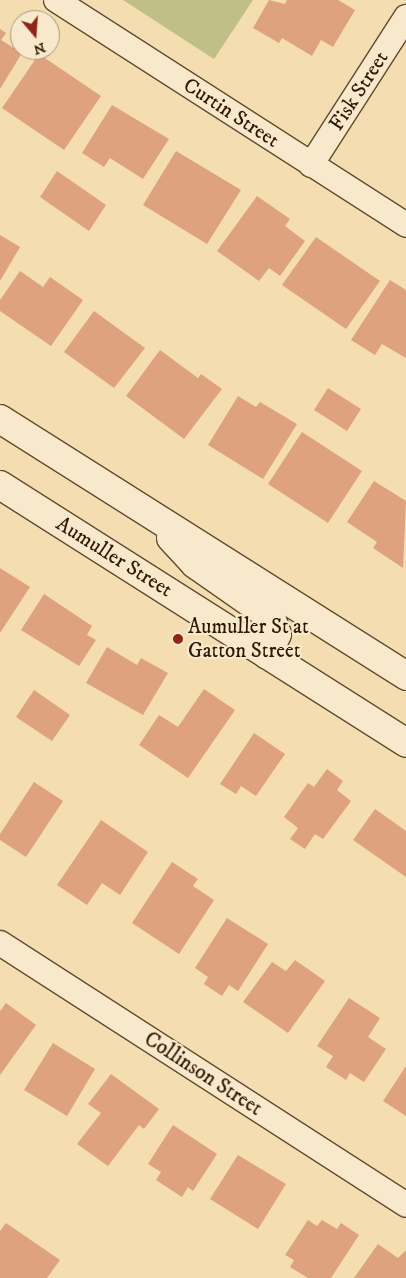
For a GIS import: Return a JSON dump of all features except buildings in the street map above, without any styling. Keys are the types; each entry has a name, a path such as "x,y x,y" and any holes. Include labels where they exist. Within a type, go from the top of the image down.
{"main road":[{"path":"0,418 406,676"},
{"name":"Aumuller Street","path":"0,485 406,743"},
{"path":"144,510 195,564 271,617 277,634 267,654"}],"street":[{"name":"Curtin Street","path":"56,0 406,225"},
{"name":"Fisk Street","path":"311,165 406,17"},
{"name":"Collinson Street","path":"0,943 406,1205"}],"shaded area":[{"path":"123,0 253,0 214,59"}],"place":[{"name":"Aumuller St at Gatton Street","path":"178,639"}]}
